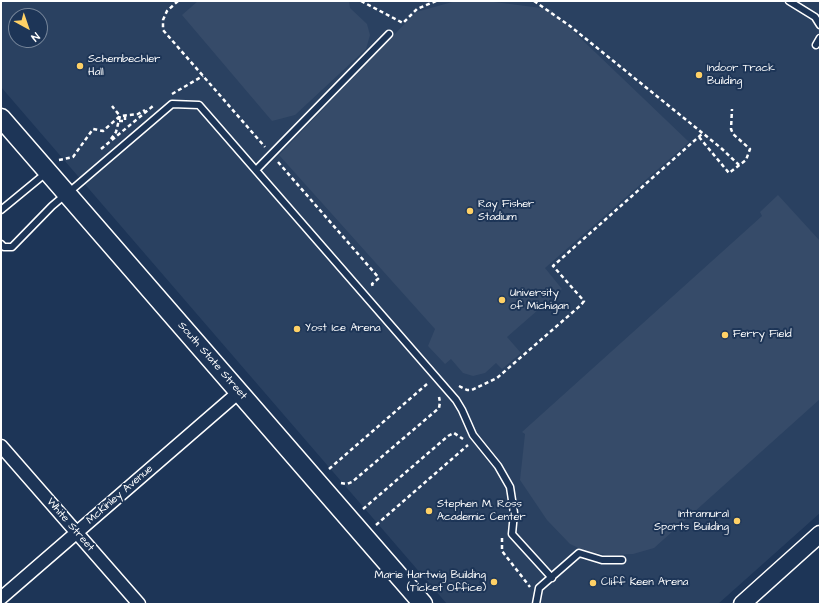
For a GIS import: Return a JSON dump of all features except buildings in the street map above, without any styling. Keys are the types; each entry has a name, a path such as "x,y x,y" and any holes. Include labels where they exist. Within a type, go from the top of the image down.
{"main road":[{"name":"South State Street","path":"1,118 53,166 67,194 423,604"}],"street":[{"name":"McKinley Avenue","path":"1,598 239,392"},
{"name":"White Street","path":"1,446 139,604"},
{"path":"742,604 820,534"}],"lane":[{"path":"789,1 814,17 820,24"},
{"path":"256,170 389,34"},
{"path":"816,45 820,38"},
{"path":"1,244 4,248 12,247 52,206 172,104 199,105 456,400 473,435 501,471 510,488 514,513 512,534 552,578"},
{"path":"1,210 53,166"},
{"path":"536,604 539,588 579,553 602,560 622,560"}],"path":[{"path":"178,1 167,11 163,20 163,30 379,278 371,285 377,292"},
{"path":"361,1 403,23 417,9 436,1"},
{"path":"534,1 570,26 703,133 739,165"},
{"path":"110,142 120,116 112,106"},
{"path":"53,166 73,157 93,129 102,131 120,116 138,114 149,108"},
{"path":"699,137 729,173 746,160 750,149 733,134 731,129 732,109"},
{"path":"125,115 125,121 129,126"},
{"path":"119,121 125,121"},
{"path":"456,384 462,388 472,390 496,378 581,305 584,301 553,266 703,133"},
{"path":"424,380 432,389"},
{"path":"329,469 427,384"},
{"path":"341,483 347,484 352,482 439,408 440,400 437,395"},
{"path":"363,509 448,436 457,434 473,450"},
{"path":"376,525 468,445"},
{"path":"503,533 502,551 532,590"}],"shaded area":[{"name":"University of Michigan","path":"1,1 820,1 820,513 718,604 447,604 1,87"},
{"path":"198,1 349,1 350,8 367,24 370,35 366,49 295,115 272,121 182,15"},
{"name":"Ray Fisher Stadium","path":"456,1 486,1 550,9 689,142 545,268 562,289 507,337 521,353 502,369 496,363 485,373 473,376 463,373 451,359 445,364 428,346 435,329 279,155 416,12"},
{"name":"Ferry Field","path":"778,195 820,241 820,399 654,548 633,554 608,555 585,551 570,544 547,520 520,480 525,434 522,432 762,216 760,212"}],"place":[{"name":"Schembechler Hall","path":"80,66"},
{"name":"Indoor Track Building","path":"699,75"},
{"name":"Ray Fisher Stadium","path":"470,211"},
{"name":"University of Michigan","path":"502,300"},
{"name":"Yost Ice Arena","path":"297,329"},
{"name":"Ferry Field","path":"725,335"},
{"name":"Stephen M. Ross Academic Center","path":"429,511"},
{"name":"Intramural Sports Building","path":"737,521"},
{"name":"Marie Hartwig Building (Ticket Office)","path":"494,582"},
{"name":"Cliff Keen Arena","path":"593,583"}]}
